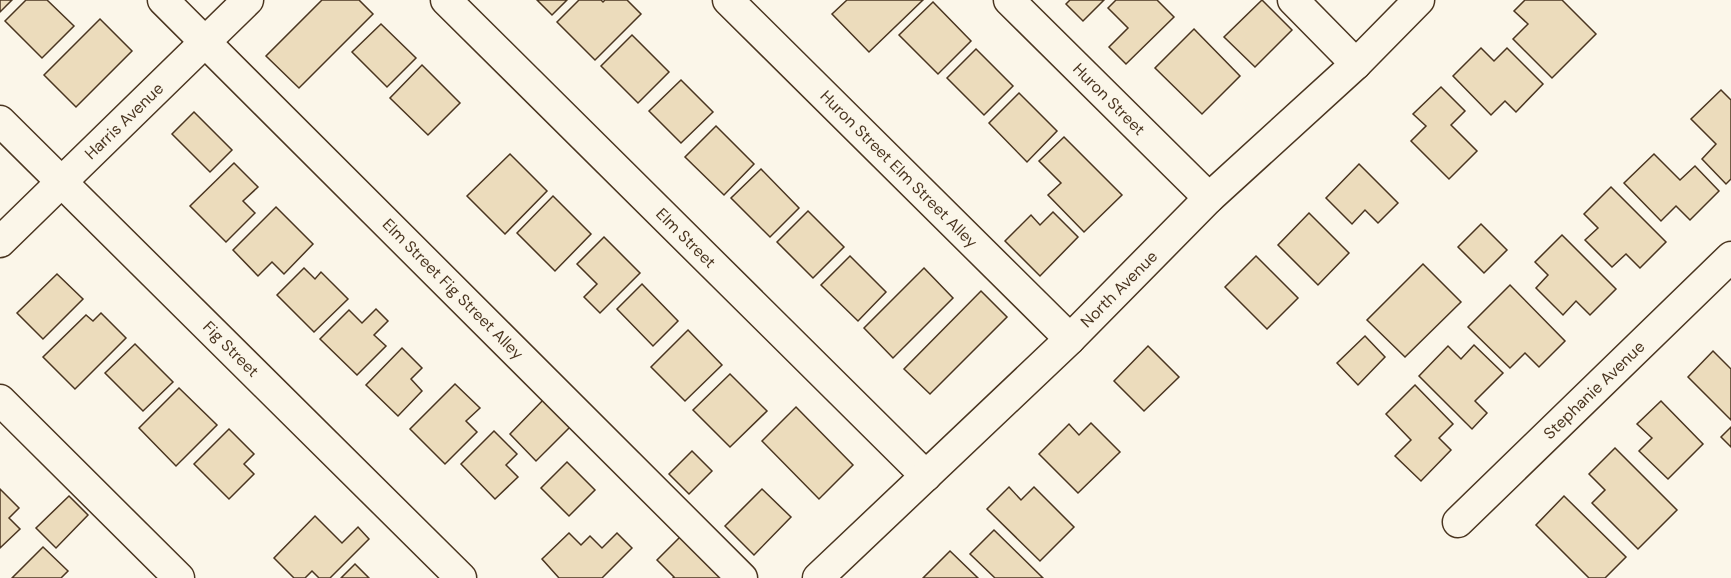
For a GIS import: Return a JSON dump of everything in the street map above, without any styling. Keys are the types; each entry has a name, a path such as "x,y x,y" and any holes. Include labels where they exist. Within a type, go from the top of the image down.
{"street":[{"name":"Elm Street Fig Street Alley","path":"163,0 742,578"},
{"name":"Harris Avenue","path":"0,242 248,0"},
{"name":"Elm Street","path":"446,0 926,476"},
{"name":"Huron Street Elm Street Alley","path":"728,0 1070,339"},
{"name":"Huron Street","path":"1008,0 1209,198"},
{"path":"1293,0 1356,64"},
{"name":"North Avenue","path":"818,578 1070,339 1209,198 1356,64 1419,0"},
{"name":"Fig Street","path":"0,121 461,578"},
{"name":"Stephanie Avenue","path":"1458,522 1731,257"},
{"path":"0,400 179,578"}],"building":[{"path":"0,0 12,0 0,12"},
{"path":"26,0 47,0 74,26 42,58 5,21"},
{"path":"322,0 359,0 373,14 299,88 266,56"},
{"path":"537,0 567,0 552,15"},
{"path":"579,0 601,0 603,2 605,0 627,0 641,14 595,60 557,22"},
{"path":"847,0 923,0 869,52 832,14"},
{"path":"1070,0 1104,0 1083,21 1066,4"},
{"path":"1116,0 1157,0 1174,17 1126,64 1109,47 1128,28 1108,8"},
{"path":"1262,0 1292,30 1255,67 1224,37"},
{"path":"1525,0 1562,0 1596,34 1552,78 1513,39 1528,24 1514,11"},
{"path":"933,2 971,41 938,74 899,35"},
{"path":"100,19 132,51 76,107 44,75"},
{"path":"381,24 416,58 387,87 352,52"},
{"path":"1194,29 1240,76 1202,114 1155,68"},
{"path":"632,35 669,72 638,103 601,66"},
{"path":"1481,48 1494,61 1507,48 1543,84 1516,112 1505,101 1491,115 1453,76"},
{"path":"976,49 1013,86 984,115 947,78"},
{"path":"422,65 460,103 428,135 390,98"},
{"path":"681,80 713,112 681,143 649,111"},
{"path":"1441,87 1465,111 1451,125 1477,151 1449,179 1411,141 1426,126 1413,114"},
{"path":"1721,90 1731,100 1731,179 1726,184 1702,159 1716,144 1691,119"},
{"path":"1019,93 1057,131 1027,162 989,123"},
{"path":"194,112 232,150 210,172 172,134"},
{"path":"716,126 754,164 724,195 685,157"},
{"path":"1064,137 1122,195 1084,232 1048,195 1061,183 1039,161"},
{"path":"510,154 547,191 505,234 467,196"},
{"path":"1654,154 1680,180 1695,166 1719,191 1690,220 1676,206 1661,221 1624,183"},
{"path":"234,163 258,187 243,201 255,213 226,242 190,206"},
{"path":"1359,164 1398,203 1378,223 1365,210 1352,224 1326,198"},
{"path":"761,169 799,208 770,237 731,198"},
{"path":"1611,187 1666,242 1640,268 1626,254 1612,267 1585,240 1598,228 1584,214"},
{"path":"553,196 591,234 555,271 517,233"},
{"path":"276,207 313,244 284,274 272,262 258,276 233,250"},
{"path":"808,211 844,247 813,278 777,242"},
{"path":"1053,212 1078,237 1040,276 1005,241 1031,215 1040,225"},
{"path":"1309,213 1349,253 1318,285 1278,245"},
{"path":"1481,224 1507,250 1484,273 1458,247"},
{"path":"1562,235 1616,289 1590,315 1576,301 1563,315 1536,288 1548,275 1535,262"},
{"path":"604,237 640,273 600,313 584,297 597,284 577,264"},
{"path":"850,256 886,292 858,321 821,285"},
{"path":"1256,256 1298,298 1267,329 1225,287"},
{"path":"1423,264 1461,302 1405,357 1367,320"},
{"path":"304,268 315,279 321,272 348,299 314,332 277,295"},
{"path":"924,268 953,298 893,358 864,328"},
{"path":"57,274 83,299 43,339 17,313"},
{"path":"642,284 678,321 653,346 617,309"},
{"path":"1510,285 1565,341 1539,367 1525,353 1510,368 1468,327"},
{"path":"981,291 1007,317 930,394 904,369"},
{"path":"376,309 388,321 374,335 386,346 357,375 320,339 349,310 362,323"},
{"path":"101,313 126,338 75,389 43,357 86,315 93,321"},
{"path":"688,330 722,365 685,401 651,367"},
{"path":"1365,336 1385,357 1358,385 1337,363"},
{"path":"135,344 173,382 143,411 105,373"},
{"path":"1474,345 1503,373 1475,401 1487,413 1472,429 1419,376 1448,346 1461,359"},
{"path":"1148,346 1179,377 1144,411 1114,381"},
{"path":"402,348 422,368 411,379 422,391 398,416 366,385"},
{"path":"1713,351 1731,369 1731,420 1688,377"},
{"path":"730,374 767,411 730,447 693,410"},
{"path":"455,384 480,408 466,421 477,432 445,464 410,429"},
{"path":"1415,385 1453,424 1439,438 1451,450 1421,481 1395,456 1411,440 1386,414"},
{"path":"179,388 217,425 176,466 139,428"},
{"path":"545,398 572,425 536,461 510,434"},
{"path":"1661,401 1703,444 1668,479 1639,451 1652,438 1637,424"},
{"path":"796,407 853,465 819,499 762,441"},
{"path":"1091,423 1120,452 1078,493 1039,454 1069,424 1079,435"},
{"path":"1731,427 1731,447 1721,437"},
{"path":"229,429 254,454 244,464 254,474 229,499 194,464"},
{"path":"494,431 517,454 506,465 518,477 495,499 461,464"},
{"path":"1615,448 1677,510 1638,549 1592,503 1605,490 1589,474"},
{"path":"692,451 712,471 689,494 669,474"},
{"path":"567,462 595,490 569,516 541,488"},
{"path":"1009,487 1021,500 1034,487 1074,527 1040,561 987,509"},
{"path":"0,489 19,508 9,518 20,529 0,548"},
{"path":"762,489 791,517 754,555 725,526"},
{"path":"69,496 88,515 56,548 36,528"},
{"path":"1564,496 1626,557 1605,578 1589,578 1536,525"},
{"path":"315,516 342,543 358,527 369,539 330,578 319,578 312,571 305,578 294,578 274,558"},
{"path":"994,530 1043,578 995,578 970,554"},
{"path":"569,533 581,545 590,536 602,548 617,533 632,548 602,578 559,578 542,559"},
{"path":"684,533 729,578 673,578 657,560"},
{"path":"43,547 68,571 61,578 12,578"},
{"path":"950,551 978,578 923,578"},
{"path":"355,564 369,578 341,578"}]}
